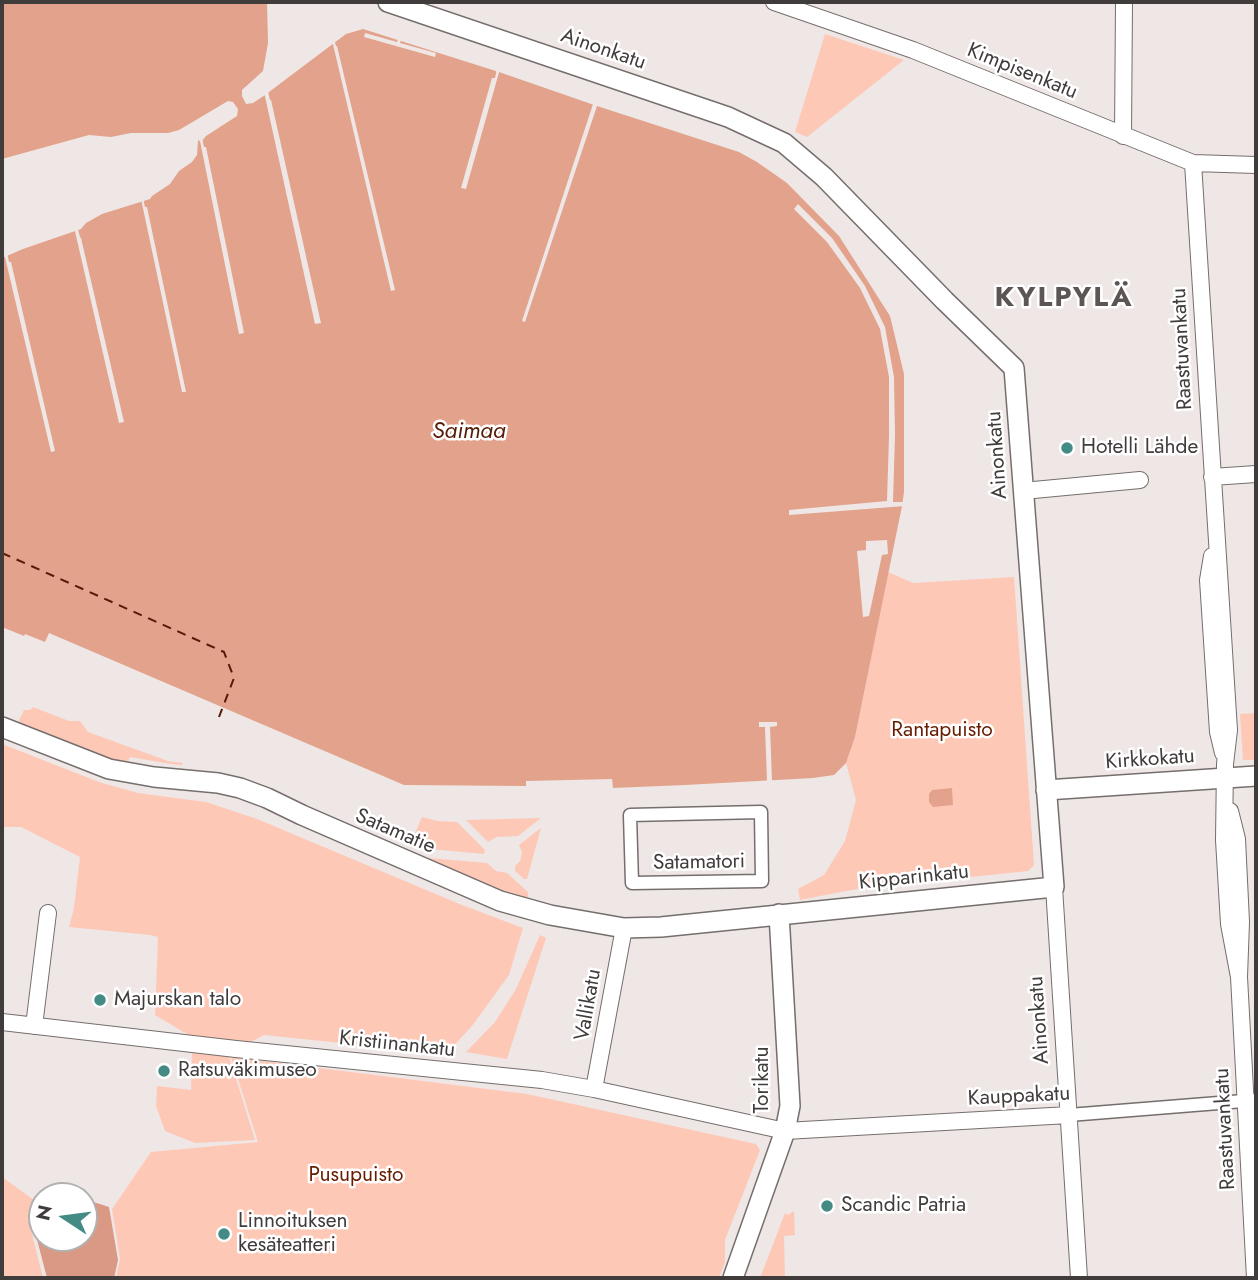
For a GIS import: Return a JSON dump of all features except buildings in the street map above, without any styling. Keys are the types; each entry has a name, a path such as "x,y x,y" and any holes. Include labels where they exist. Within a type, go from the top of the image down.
{"street":[{"name":"Ainonkatu","path":"388,2 411,6 729,117 784,143 824,177 944,301 1014,368 1054,887 1079,1278"},
{"name":"Kimpisenkatu","path":"774,2 915,51 1193,163 1256,165"},
{"path":"1123,136 1124,2"},
{"name":"Raastuvankatu","path":"1193,163 1229,730 1226,778 1237,839 1241,922 1239,977 1251,1101 1255,1278"},
{"path":"1212,477 1256,474"},
{"path":"1023,491 1140,480"},
{"name":"Satamatie","path":"2,727 109,769 240,788 500,901 550,915 624,928 661,928 779,914"},
{"name":"Kirkkokatu","path":"1046,790 1256,776"},
{"name":"Satamatori","path":"761,813 762,881 632,883 631,815 761,813"},
{"name":"Kipparinkatu","path":"779,914 1054,887"},
{"path":"34,1026 48,914"},
{"name":"Torikatu","path":"733,1278 785,1131 790,1106 779,914"},
{"name":"Vallikatu","path":"594,1089 624,928"},
{"name":"Kristiinankatu","path":"2,1022 542,1080 785,1131"},
{"name":"Kauppakatu","path":"785,1131 1069,1115 1251,1101"}],"green space":[{"path":"825,34 904,60 807,137 795,132"},
{"name":"Rantapuisto","path":"888,572 913,583 1014,577 1034,865 1028,871 851,890 800,900 798,889 824,875 845,841 856,800 846,763 855,737"},
{"path":"33,707 69,721 80,721 88,732 168,761 183,763 171,764 130,757 128,761 108,760 21,725 19,720 24,710"},
{"path":"1256,713 1256,760 1243,760 1240,714"},
{"path":"2,744 99,782 138,793 206,802 257,819 523,928 509,975 472,1026 446,1054 264,1035 245,1045 192,1037 155,1015 158,937 69,927 80,857 21,827 2,827"},
{"path":"422,817 457,822 485,850 484,854 409,847"},
{"path":"541,818 518,836 497,837 488,842 466,820"},
{"path":"541,828 527,879 524,879 515,871 522,852 519,845"},
{"path":"417,857 487,863 496,871 507,873 528,892 528,900 495,889"},
{"path":"540,935 546,938 507,1059 466,1052 495,1022 516,989"},
{"path":"192,1051 229,1056 255,1140 195,1143 165,1131 156,1106 157,1086 191,1090"},
{"name":"Pusupuisto","path":"231,1057 527,1094 756,1144 760,1150 725,1240 725,1262 719,1278 116,1278 120,1259 112,1209 151,1152 258,1142"},
{"path":"2,1177 28,1196 28,1252 36,1252 43,1278 2,1278"},
{"path":"794,1211 795,1235 784,1236 785,1278 760,1278 785,1213 788,1215"}],"shaded area":[{"path":"98,1203 109,1207 118,1260 114,1278 47,1278 40,1252 98,1252"}],"water":[{"name":"Saimaa","path":"2,2 267,2 268,43 263,71 242,90 246,104 265,95 346,34 363,29 739,152 787,183 839,236 890,316 904,374 902,506 855,737 846,763 834,775 813,778 685,785 613,788 612,779 526,781 526,786 404,785 49,633 45,642 2,627 2,258 81,229 102,214 150,199 192,162 197,155 198,140 201,142 237,116 238,109 233,102 228,101 179,130 168,133 131,133 111,137 89,135 2,159"},
{"path":"952,788 953,805 933,807 929,802 932,790"}],"pier":[{"path":"365,33 397,42 399,36 402,36 400,43 436,53 435,57 364,37"},
{"path":"334,39 395,290 391,291 332,40"},
{"path":"497,68 500,69 466,189 461,188 492,78 495,78"},
{"path":"268,91 321,323 315,324 264,92"},
{"path":"594,101 598,103 525,322 522,321"},
{"path":"199,136 206,147 244,333 239,334"},
{"path":"143,198 186,392 182,392 141,199"},
{"path":"798,204 832,238 865,286 885,327 894,377 893,502 905,502 905,506 789,515 789,510 887,501 889,436 889,377 880,329 860,288 827,242 794,209"},
{"path":"77,226 124,422 119,423 74,227"},
{"path":"7,252 55,451 51,452 4,253"},
{"path":"887,540 888,554 882,555 869,616 863,617 857,551 866,550 866,541"},
{"path":"759,722 777,722 777,726 770,727 772,781 767,781 765,727 759,727"}],"ferry route":[{"path":"2,553 224,652 234,678 219,717"}],"place":[{"name":"Hotelli Lähde","path":"1067,448"},
{"name":"Majurskan talo","path":"100,1000"},
{"name":"Ratsuväkimuseo","path":"164,1071"},
{"name":"Scandic Patria","path":"827,1206"},
{"name":"Linnoituksen kesäteatteri","path":"224,1234"}],"district":[{"name":"KYLPYLÄ","path":"1064,299"}]}
